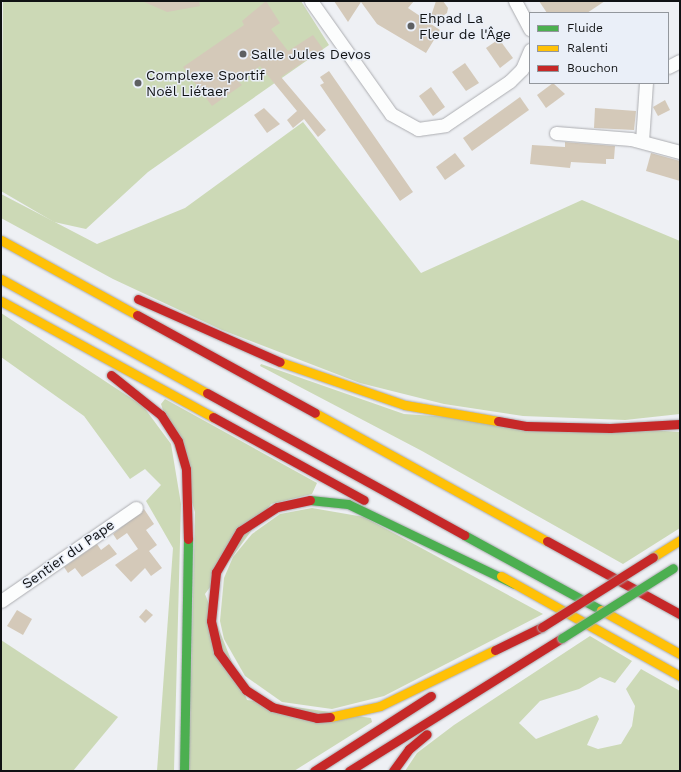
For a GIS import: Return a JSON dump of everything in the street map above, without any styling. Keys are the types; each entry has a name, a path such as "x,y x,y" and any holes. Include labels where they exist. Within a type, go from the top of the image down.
{"highway":[{"path":"1,232 57,258"},
{"path":"1,240 680,614"},
{"path":"1,279 680,654"},
{"path":"125,292 290,367 405,405 526,426 610,428 680,424"},
{"path":"1,301 680,676"},
{"path":"47,327 55,338 149,403 171,428 183,455 189,503 184,771"},
{"path":"514,584 348,504 306,500 277,507 240,531 216,572 211,621 218,652 246,690 272,707 317,718 346,716 380,706 542,627"},
{"path":"454,682 680,540"},
{"path":"349,771 678,566"},
{"path":"669,608 680,611"},
{"path":"393,771 422,738 509,680 562,638"},
{"path":"314,771 441,690"}],"street":[{"path":"311,1 391,114 418,129 445,125 510,81 522,69 529,52"},
{"path":"515,1 529,27"},
{"path":"669,66 680,61"},
{"path":"642,141 646,84"},
{"path":"556,133 642,141 680,152"},
{"name":"Sentier du Pape","path":"1,601 136,508"}],"green space":[{"name":"Complexe Sportif Noël Liétaer","path":"3,1 301,1 329,45 148,172 86,229 54,222 1,191"},
{"path":"303,122 421,273 582,200 680,241 680,414 625,420 523,416 444,404 360,383 222,330 113,279 1,218 1,194 97,244 185,208"},
{"path":"1,313 143,406 171,444 181,504 174,771 157,771 173,548 146,501 161,485 145,469 130,479 84,416 1,357"},
{"path":"261,364 404,414 680,432 680,528 623,564 422,451 260,366"},
{"path":"165,399 317,483 312,494 271,504 205,594 247,700 371,718 372,722 294,771 189,771 195,512 161,404"},
{"path":"312,508 364,517 543,614 384,696 332,709 282,702 245,676 224,639 220,621 224,578 233,557 252,534 280,514"},
{"path":"590,636 632,661 615,683 600,677 579,689 540,701 519,723 536,739 597,715 599,719 587,745 598,749 621,744 632,726 635,706 626,689 641,669 680,691 680,771 405,771 417,753 454,725"},
{"path":"1,640 118,717 73,771 1,771"}],"building":[{"path":"142,1 199,1 200,6 167,12"},
{"name":"Salle Jules Devos","path":"266,1 280,23 271,29 288,51 313,35 323,49 281,77 326,130 318,137 304,119 293,128 287,120 297,111 260,66 239,82 242,85 212,106 183,67 244,25 242,21"},
{"name":"Ehpad La Fleur de l'Âge","path":"334,1 414,1 408,8 429,22 436,1 443,1 448,8 447,13 431,24 440,30 426,53 377,24 361,2 348,22"},
{"path":"539,1 605,1 588,12 546,12"},
{"path":"499,39 513,58 500,68 486,48"},
{"path":"465,63 479,83 466,91 452,72"},
{"path":"329,71 413,192 400,201 320,85 324,83 320,77"},
{"path":"552,84 554,84 565,94 546,108 537,95"},
{"path":"431,87 445,107 433,116 419,96"},
{"path":"520,97 529,110 472,151 463,138"},
{"path":"665,100 670,110 658,116 653,107"},
{"path":"264,108 280,124 267,133 254,115"},
{"path":"595,108 636,111 634,130 594,128"},
{"path":"565,142 615,146 614,159 606,159 606,164 571,162 570,168 530,164 532,145 565,147"},
{"path":"455,153 465,166 445,180 436,167"},
{"path":"651,153 680,161 680,181 646,171"},
{"path":"144,509 154,524 146,530 157,545 149,551 162,568 151,576 145,568 131,582 115,565 138,549 127,533 117,540 113,534"},
{"path":"97,544 101,550 109,544 117,554 82,577 75,568 68,573 64,567"},
{"path":"146,609 153,615 145,623 139,617"},
{"path":"17,610 32,619 23,635 7,626"}],"traffic: fast":[{"path":"310,500 348,504 514,584"},
{"path":"464,535 601,610"},
{"path":"184,771 188,539"},
{"path":"562,638 673,568"}],"traffic: slow":[{"path":"1,240 137,315"},
{"path":"1,279 207,393"},
{"path":"1,301 213,417"},
{"path":"280,362 405,405 498,421"},
{"path":"315,413 547,541"},
{"path":"653,557 680,540"},
{"path":"501,576 680,676"},
{"path":"601,610 680,654"},
{"path":"330,717 380,706 495,650"}],"traffic: jam":[{"path":"138,299 280,362"},
{"path":"137,315 315,413"},
{"path":"111,375 161,415 178,441 186,469 188,539"},
{"path":"207,393 464,535"},
{"path":"213,417 364,500"},
{"path":"498,421 526,426 610,428 680,424"},
{"path":"310,500 277,507 240,531 216,572 211,621 218,652 246,690 272,707 317,718 330,717"},
{"path":"547,541 680,614"},
{"path":"542,627 653,557"},
{"path":"495,650 542,627"},
{"path":"349,771 562,638"},
{"path":"314,771 431,696"},
{"path":"393,771 409,749 427,734"}],"place":[{"name":"Ehpad La Fleur de l'Âge","path":"411,26"},
{"name":"Salle Jules Devos","path":"243,54"},
{"name":"Complexe Sportif Noël Liétaer","path":"138,83"}]}
